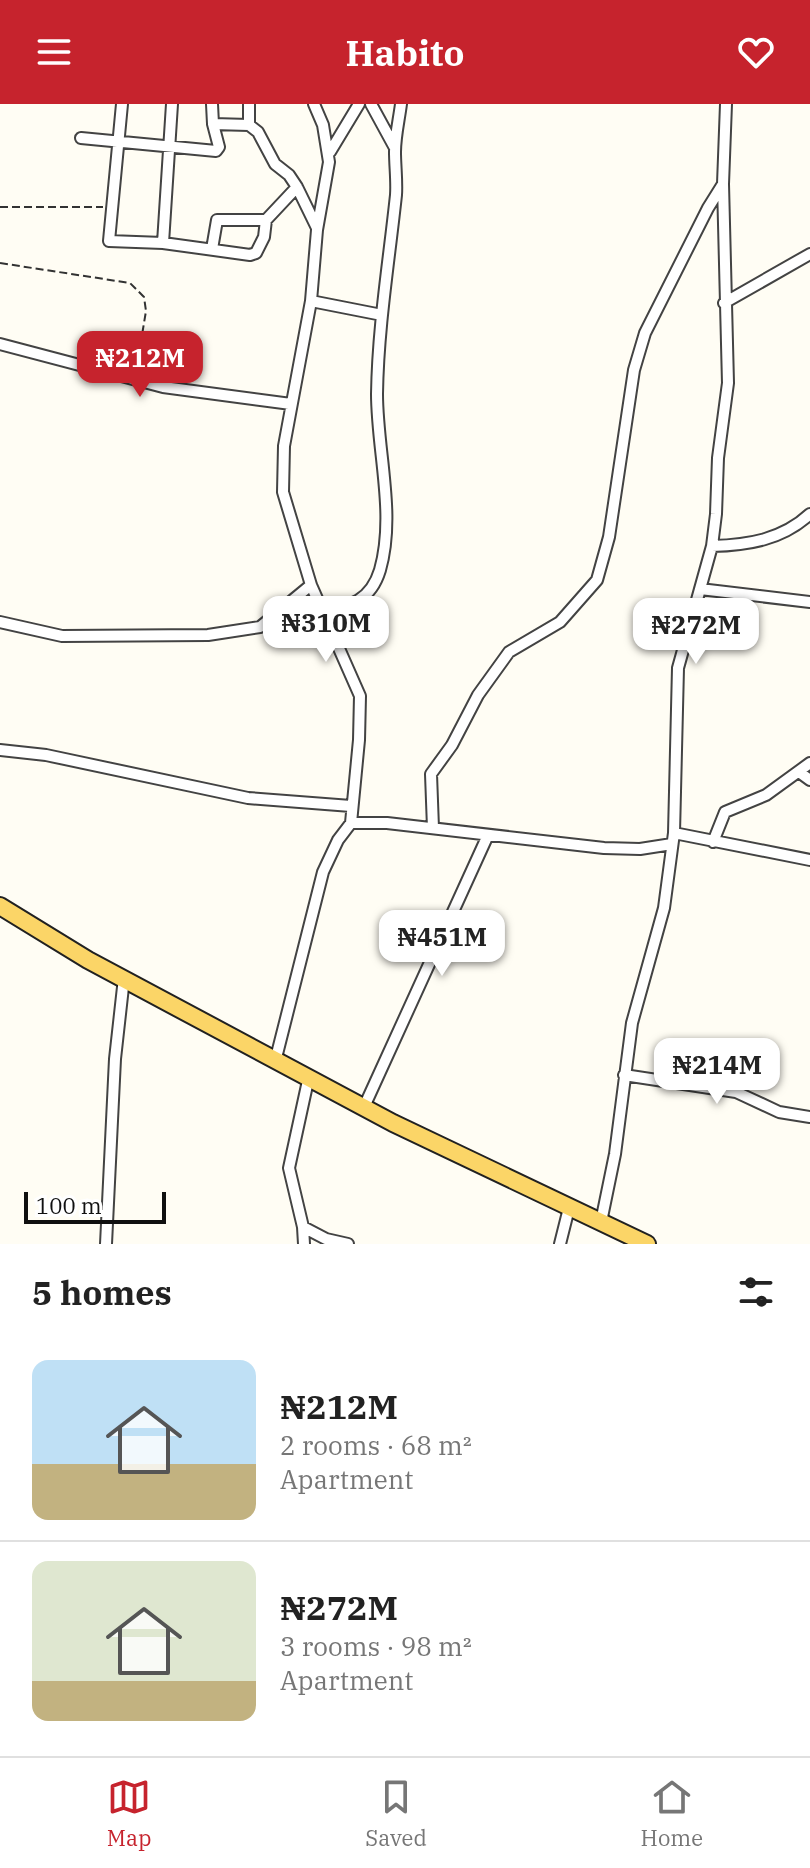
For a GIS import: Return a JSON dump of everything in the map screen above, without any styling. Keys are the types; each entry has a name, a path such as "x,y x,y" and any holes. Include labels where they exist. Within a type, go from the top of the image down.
{"main road":[{"path":"0,906 88,960 364,1107 645,1244"}],"street":[{"path":"122,104 109,241 163,243 250,255 256,253 264,237 266,220 297,187"},
{"path":"163,243 172,104"},
{"path":"81,138 216,151 219,147 212,104"},
{"path":"249,104 249,125"},
{"path":"314,104 330,152"},
{"path":"276,1058 323,872 338,840 351,823 359,740 360,696 311,585 283,492 281,473 311,301 317,230 330,152 359,104"},
{"path":"371,104 395,148"},
{"path":"321,610 344,608 359,602 369,592 380,570 385,495 377,397 401,104"},
{"path":"601,1222 615,1154 632,1023 664,908 673,838 678,668 712,546 718,458 728,383 723,184 726,104"},
{"path":"213,124 249,125 258,132 275,164 289,175 297,187 317,230"},
{"path":"433,828 431,774 452,745 478,695 509,652 560,622 597,580 609,537 634,370 645,333 723,184"},
{"path":"212,249 217,220 266,220"},
{"path":"724,303 810,254"},
{"path":"311,301 382,315"},
{"path":"0,344 163,387 291,404"},
{"path":"712,546 746,545 780,535 810,514"},
{"path":"0,622 62,636 208,635 260,627 311,585"},
{"path":"700,589 810,602"},
{"path":"0,750 46,755 248,798 351,806"},
{"path":"713,842 725,812 766,795 810,763"},
{"path":"799,772 810,780"},
{"path":"351,823 433,828 604,848 640,849 673,838 810,860"},
{"path":"364,1107 488,835"},
{"path":"106,1244 115,1059 124,978"},
{"path":"624,1075 736,1092 779,1112 810,1117"},
{"path":"304,1244 289,1168 309,1076"},
{"path":"560,1244 569,1208"},
{"path":"303,1227 326,1239 348,1244"}],"path":[{"path":"0,207 110,207"},
{"path":"0,263 130,283 144,297 146,311 134,380"}]}
